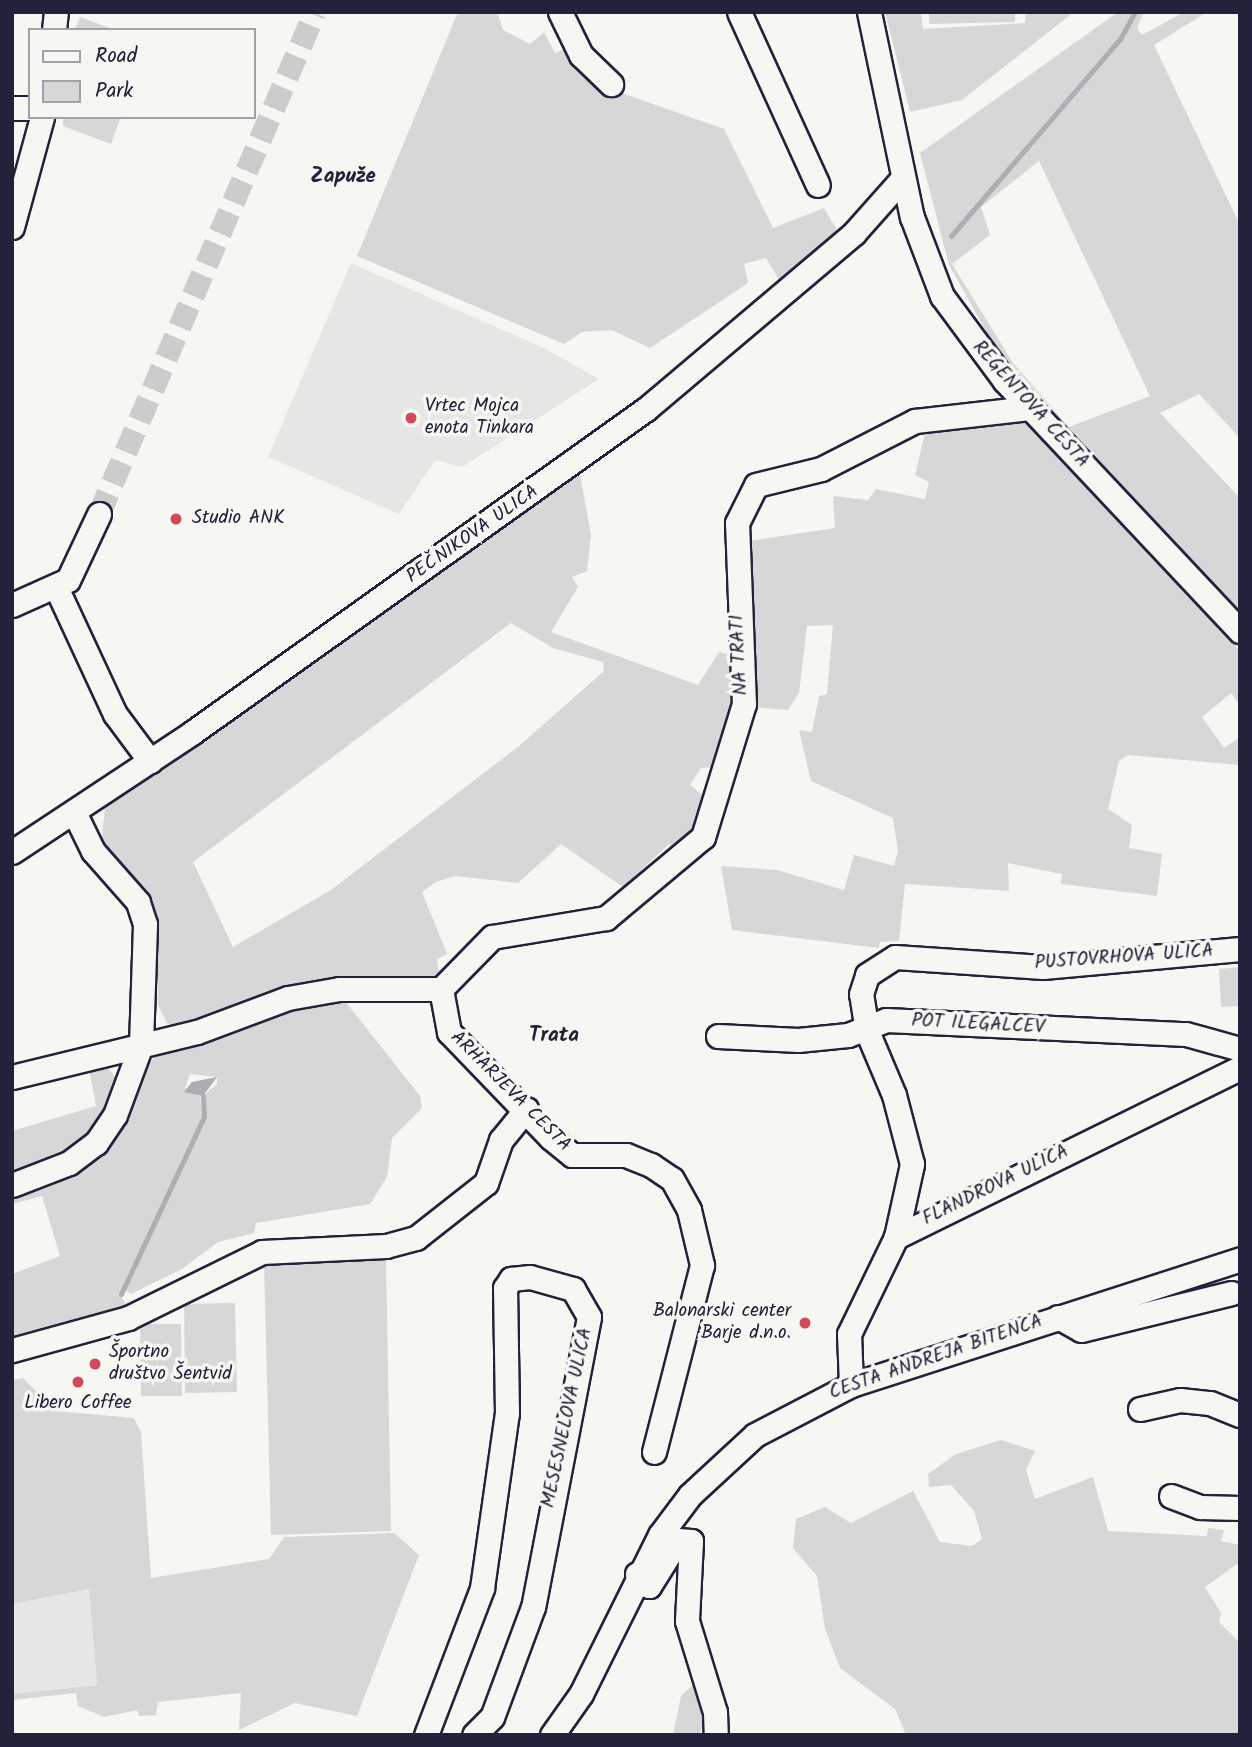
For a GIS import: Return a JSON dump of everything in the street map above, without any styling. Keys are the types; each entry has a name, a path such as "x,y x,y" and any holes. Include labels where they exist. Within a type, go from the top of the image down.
{"street":[{"path":"560,12 581,55 611,84"},
{"path":"739,12 818,185"},
{"name":"REGENTOVA CESTA","path":"869,12 902,179 942,296 1029,408 1240,631"},
{"path":"12,227 42,119"},
{"name":"PEČNIKOVA ULICA","path":"12,852 150,761 646,409 844,242 902,179"},
{"name":"NA TRATI","path":"441,989 492,937 606,918 703,837 744,704 737,523 756,485 821,469 915,421 1029,408"},
{"path":"12,605 68,580 99,514"},
{"path":"57,587 115,714 150,761"},
{"path":"12,1185 68,1163 96,1143 115,1115 141,1045 145,924 138,902 99,860 74,812"},
{"name":"PUSTOVRHOVA ULICA","path":"866,1031 861,995 867,975 895,957 1043,967 1240,949"},
{"path":"12,1077 197,1032 288,998 339,989 441,989"},
{"name":"ARHARJEVA CESTA","path":"441,989 449,1032 572,1155 626,1155 651,1165 672,1179 689,1210 702,1265 654,1452"},
{"name":"POT ILEGALCEV","path":"718,1035 798,1040 866,1031 886,1020 1186,1034 1240,1049"},
{"path":"851,1385 849,1334 897,1237 911,1155 866,1031"},
{"name":"FLANDROVA ULICA","path":"897,1237 1240,1068"},
{"path":"12,1350 128,1318 262,1252 386,1246 416,1238 486,1183 501,1140 526,1109"},
{"name":"CESTA ANDREJA BITENCA","path":"552,1735 581,1694 637,1574 676,1513 734,1452 786,1415 851,1385 1240,1259"},
{"name":"MESESNELOVA ULICA","path":"426,1735 482,1588 507,1413 505,1288 511,1279 530,1277 573,1289 589,1317 533,1607 492,1717 474,1735"},
{"name":"CESTA ANDREJA BITENCA","path":"1058,1317 1081,1330 1232,1293"},
{"path":"1140,1409 1180,1401 1210,1403 1240,1415"},
{"path":"1171,1496 1200,1507 1240,1508"},
{"path":"637,1574 649,1586 678,1540 691,1541 687,1621 712,1697 716,1735"}],"shaded area":[{"name":"Vrtec Mojca enota Tinkara","path":"351,263 548,350 599,379 462,467 435,460 399,514 268,457"},
{"path":"217,1077 203,1096 184,1092 192,1082"},
{"path":"89,1589 97,1685 12,1694 12,1604"}],"green space":[{"path":"458,12 497,12 503,30 530,44 544,32 555,53 565,49 602,86 724,129 773,228 824,208 837,230 781,283 766,258 744,264 748,283 650,348 612,330 582,332 564,344 357,256"},
{"path":"885,12 921,12 923,29 1025,23 1026,12 1074,12 962,100 910,112"},
{"path":"929,12 1015,12 1015,22 929,24"},
{"path":"1118,12 1144,12 1137,28 1142,35 1184,12 1207,12 1154,45 1240,225 1240,438 1199,394 1160,413 1240,498 1240,613 995,347 949,265 920,153","holes":["1039,161 1150,396 1069,427 1013,363 952,264 990,235 981,207"]},
{"path":"80,17 110,28 76,28"},
{"path":"63,119 120,119 111,144 63,126"},
{"path":"1013,418 1028,425 1240,651 1240,705 1231,693 1202,717 1224,748 1240,737 1240,765 1128,755 1119,761 1108,809 1132,825 1129,848 1162,854 1157,896 1061,884 1062,874 1008,863 1009,891 905,884 899,941 880,942 879,948 732,930 721,866 777,870 844,890 854,855 894,866 898,851 893,818 811,781 799,730 812,732 819,696 827,694 833,625 807,626 799,693 788,710 750,707 742,542 835,528 833,496 868,500 876,489 925,499 929,482 915,475 926,429"},
{"path":"580,474 591,535 587,571 572,577 578,587 551,632 698,685 719,652 734,656 739,694 717,767 701,768 690,785 711,802 680,853 669,844 623,887 561,844 518,883 455,876 436,882 422,892 447,954 437,959 439,972 427,981 175,1028 167,1023 158,1005 156,938 101,847 105,807","holes":["511,623 553,648 603,662 604,671 519,746 331,890 233,947 193,862"]},
{"path":"1240,967 1240,1006 1221,1007 1219,969"},
{"path":"330,998 345,1001 420,1096 422,1108 392,1138 387,1177 370,1204 256,1223 254,1233 218,1242 182,1269 131,1294 126,1290 202,1128 204,1095 217,1084 217,1077 190,1074 185,1088 200,1096 202,1118 120,1294 125,1303 118,1312 12,1344 12,1274 60,1256 42,1196 12,1204 12,1191 63,1174 157,1054 293,1004"},
{"path":"104,1062 119,1083 101,1128 55,1162 12,1176 12,1131 96,1106 88,1065"},
{"path":"386,1259 391,1531 271,1535 264,1262"},
{"path":"235,1303 237,1392 185,1393 184,1304"},
{"path":"140,1324 181,1324 182,1396 141,1396"},
{"path":"23,1378 55,1411 134,1418 141,1432 151,1578 269,1559 284,1537 394,1533 419,1555 357,1716 295,1703 239,1730 241,1693 158,1702 156,1715 139,1716 137,1710 104,1717 78,1706 76,1693 12,1700 12,1694 97,1685 89,1589 12,1604 12,1380"},
{"path":"1001,1440 1035,1451 1026,1470 1035,1499 1093,1477 1108,1531 1207,1536 1208,1528 1224,1530 1221,1541 1240,1545 1240,1562 1205,1587 1221,1613 1219,1622 1240,1643 1240,1735 906,1735 895,1709 840,1668 825,1629 817,1576 793,1548 796,1519 825,1507 851,1523 913,1491 940,1542 972,1546 982,1539 974,1511 951,1485 929,1487 928,1474 956,1454"},
{"path":"697,1681 709,1703 699,1735 673,1735 681,1696"}],"waterway":[{"path":"951,236 1120,39 1135,12"},
{"path":"121,1294 204,1117 203,1096"}],"tunnel":[{"path":"99,514 315,12"}],"place":[{"name":"Vrtec Mojca enota Tinkara","path":"411,418"},
{"name":"Studio ANK","path":"176,519"},
{"name":"Balonarski center Barje d.n.o.","path":"805,1323"},
{"name":"Športno društvo Šentvid","path":"95,1364"},
{"name":"Libero Coffee","path":"78,1382"}],"district":[{"name":"Zapuže","path":"343,177"},
{"name":"Trata","path":"554,1036"}]}
